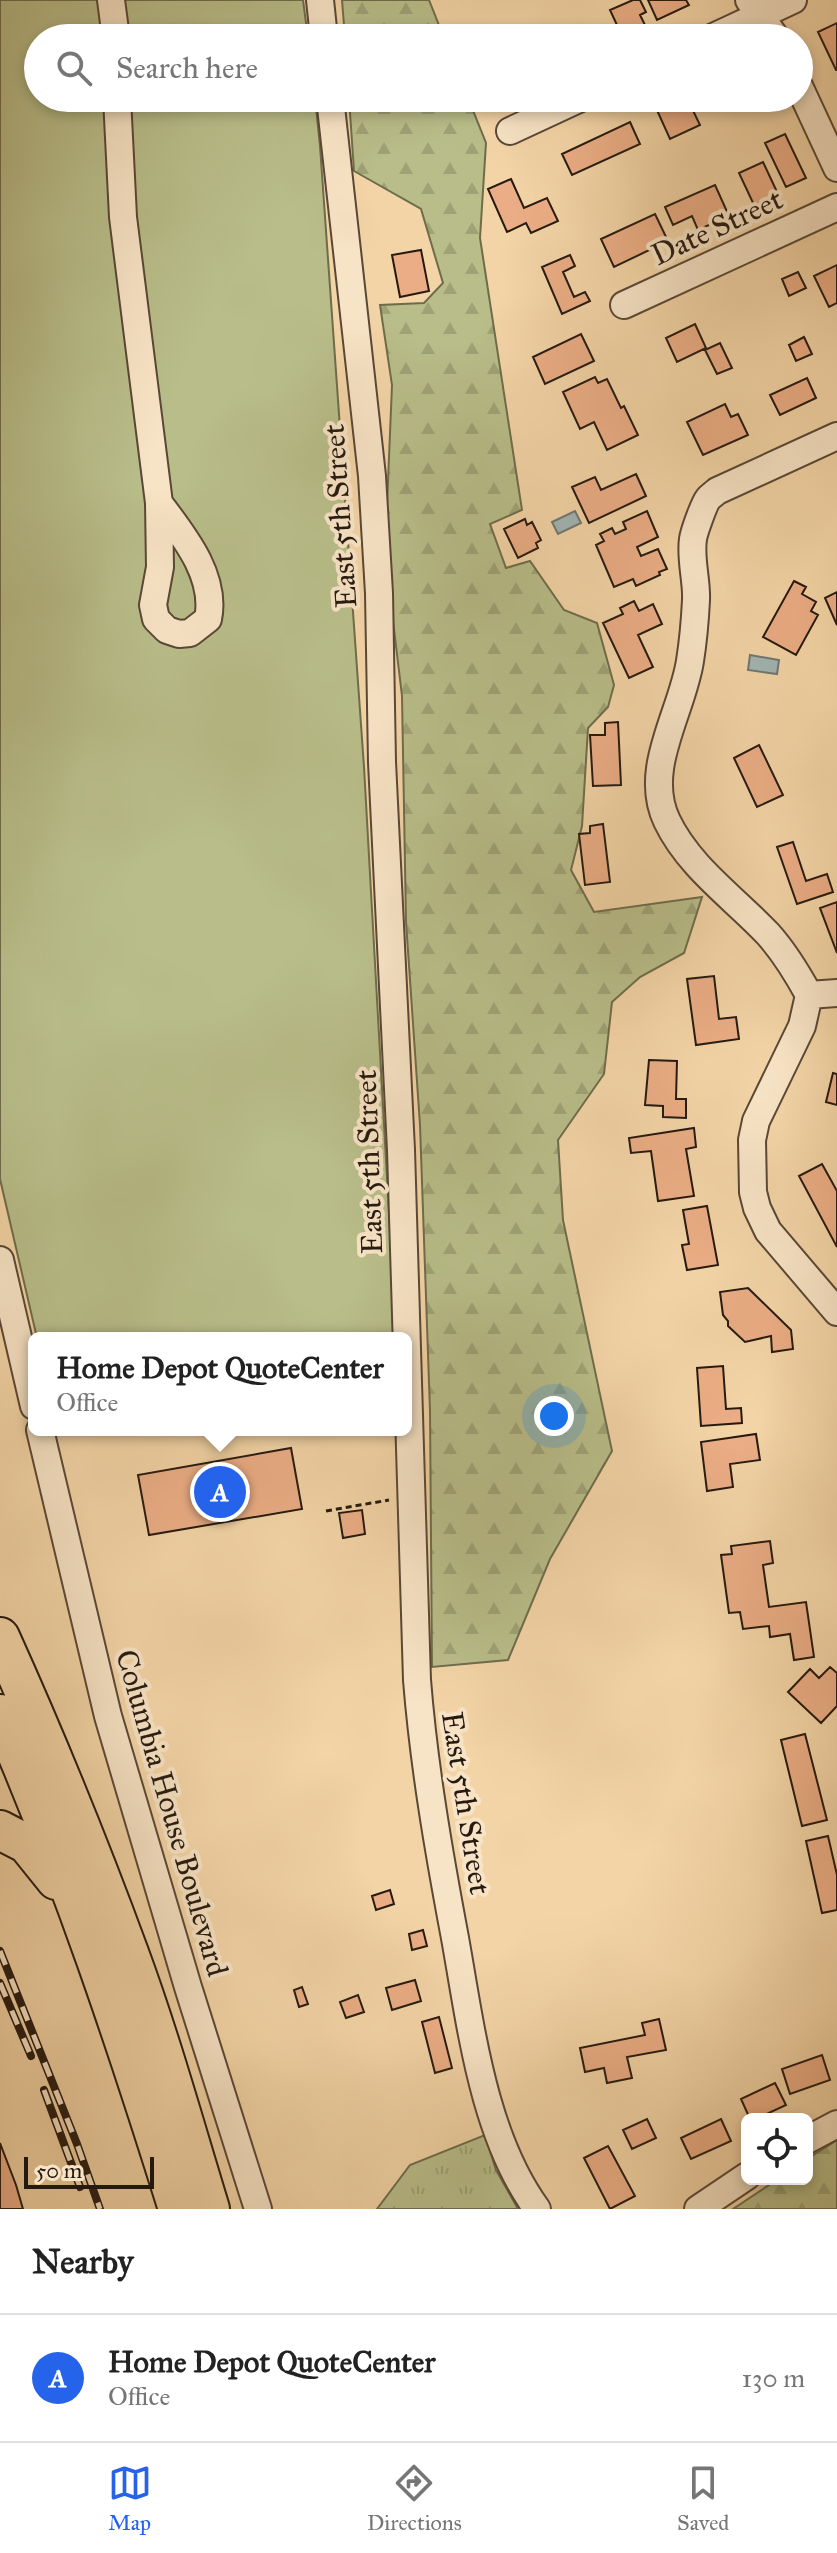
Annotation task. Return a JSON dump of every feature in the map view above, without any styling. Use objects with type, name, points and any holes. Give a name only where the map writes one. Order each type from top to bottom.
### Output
[{"type":"highway","points":[[0,1637],[80,1826],[130,1956],[210,2209]]},
{"type":"highway","points":[[0,1714],[74,1896],[178,2209]]},
{"type":"highway","points":[[0,1830],[27,1844],[46,1870],[74,1896]]},
{"type":"street","points":[[111,0],[114,24]]},
{"type":"street","points":[[320,0],[323,24]]},
{"type":"street","points":[[732,24],[755,8],[793,0]]},
{"type":"street","points":[[118,112],[123,217],[159,503]]},
{"type":"street","name":"East 5th Street","points":[[332,112],[372,476],[406,1332]]},
{"type":"street","points":[[510,131],[551,112]]},
{"type":"street","points":[[811,112],[837,168]]},
{"type":"street","name":"Date Street","points":[[624,305],[837,207]]},
{"type":"street","points":[[837,436],[717,491],[706,501],[693,539],[696,600],[690,662],[662,757],[658,793],[674,837],[689,856],[769,935],[793,965],[809,995],[802,1026],[756,1121],[752,1140],[753,1192],[768,1231],[837,1312]]},
{"type":"street","points":[[809,995],[837,993]]},
{"type":"street","points":[[0,1260],[28,1380]]},
{"type":"street","name":"Columbia House Boulevard","points":[[41,1436],[108,1716],[258,2209]]},
{"type":"street","name":"East 5th Street","points":[[409,1436],[416,1665],[420,1725],[433,1817],[479,2065],[511,2167],[537,2209]]},
{"type":"street","points":[[813,2137],[837,2124]]},
{"type":"street","points":[[698,2209],[741,2180]]},
{"type":"path","points":[[326,1511],[384,1501]]},
{"type":"green space","points":[[0,0],[303,0],[306,24],[24,24],[24,112],[316,112],[364,767],[396,1332],[36,1332],[0,1179]]},
{"type":"green space","points":[[342,0],[429,0],[438,24],[344,24]]},
{"type":"green space","points":[[350,112],[474,112],[486,143],[480,238],[522,510],[490,524],[506,568],[530,561],[564,610],[597,623],[614,685],[608,707],[588,728],[582,826],[571,870],[594,912],[702,897],[684,953],[640,977],[612,1002],[604,1074],[558,1140],[563,1220],[612,1451],[550,1559],[508,1660],[432,1667],[430,1411],[420,1125],[406,922],[402,696],[385,554],[392,385],[380,305],[424,303],[443,283],[421,209],[354,171]]},
{"type":"green space","points":[[485,2135],[496,2170],[518,2209],[377,2209],[410,2165]]},
{"type":"green space","points":[[837,2140],[837,2209],[733,2209],[769,2185],[813,2185],[813,2155]]},
{"type":"shaded area","points":[[575,511],[581,523],[558,534],[552,522]]},
{"type":"shaded area","points":[[750,655],[779,660],[777,674],[748,670]]},
{"type":"building","points":[[640,0],[646,12],[640,15],[644,24],[616,24],[610,10]]},
{"type":"building","points":[[648,0],[686,0],[689,5],[657,20]]},
{"type":"building","points":[[837,23],[837,70],[836,70],[818,32]]},
{"type":"building","points":[[658,112],[694,112],[700,125],[670,139]]},
{"type":"building","points":[[630,122],[640,144],[572,175],[562,154]]},
{"type":"building","points":[[785,134],[806,178],[786,187],[765,143]]},
{"type":"building","points":[[763,162],[778,194],[754,205],[739,173]]},
{"type":"building","points":[[511,179],[524,208],[547,198],[558,221],[531,233],[526,223],[507,232],[488,189]]},
{"type":"building","points":[[715,185],[729,216],[698,230],[692,216],[673,225],[665,207]]},
{"type":"building","points":[[655,214],[668,241],[614,267],[601,239]]},
{"type":"building","points":[[421,250],[429,291],[400,297],[392,255]]},
{"type":"building","points":[[570,255],[575,266],[563,272],[574,297],[585,292],[590,301],[562,314],[542,267]]},
{"type":"building","points":[[837,265],[837,303],[829,307],[814,276]]},
{"type":"building","points":[[798,272],[806,288],[789,296],[782,279]]},
{"type":"building","points":[[695,324],[706,348],[677,362],[666,338]]},
{"type":"building","points":[[581,334],[594,361],[545,384],[533,357]]},
{"type":"building","points":[[804,337],[812,354],[796,361],[789,345]]},
{"type":"building","points":[[720,343],[732,368],[717,374],[705,350]]},
{"type":"building","points":[[595,377],[598,383],[607,379],[638,435],[607,450],[594,422],[580,429],[563,392]]},
{"type":"building","points":[[807,378],[816,398],[780,415],[770,395]]},
{"type":"building","points":[[725,404],[731,417],[738,414],[748,435],[703,455],[687,422]]},
{"type":"building","points":[[636,474],[646,496],[589,523],[572,487],[595,477],[601,490]]},
{"type":"building","points":[[647,511],[658,537],[637,547],[641,556],[658,549],[667,569],[636,586],[633,579],[614,587],[596,545],[604,541],[600,534],[612,528],[615,534],[626,529],[623,522]]},
{"type":"building","points":[[525,519],[527,525],[532,522],[541,540],[536,543],[538,548],[518,558],[504,529]]},
{"type":"building","points":[[794,581],[806,587],[802,594],[816,602],[811,611],[818,615],[796,655],[763,637]]},
{"type":"building","points":[[837,592],[837,625],[825,598]]},
{"type":"building","points":[[634,601],[639,611],[653,604],[662,624],[638,635],[653,667],[629,678],[603,623],[623,614],[620,608]]},
{"type":"building","points":[[618,722],[621,785],[593,786],[590,735],[605,735],[605,723]]},
{"type":"building","points":[[759,745],[783,795],[757,807],[734,758]]},
{"type":"building","points":[[603,824],[610,882],[585,885],[579,834],[590,833],[590,826]]},
{"type":"building","points":[[793,842],[806,881],[827,874],[833,892],[797,904],[777,847]]},
{"type":"building","points":[[837,902],[837,953],[820,908]]},
{"type":"building","points":[[714,976],[719,1019],[736,1017],[739,1039],[696,1045],[687,979]]},
{"type":"building","points":[[649,1060],[677,1061],[676,1099],[686,1099],[686,1118],[663,1117],[663,1106],[645,1105]]},
{"type":"building","points":[[833,1073],[837,1074],[837,1105],[826,1102]]},
{"type":"building","points":[[694,1128],[696,1147],[686,1149],[694,1196],[658,1201],[651,1151],[631,1153],[629,1138]]},
{"type":"building","points":[[822,1164],[837,1191],[837,1247],[799,1176]]},
{"type":"building","points":[[707,1206],[718,1265],[687,1270],[682,1245],[689,1244],[683,1210]]},
{"type":"building","points":[[748,1288],[791,1330],[793,1349],[772,1352],[771,1336],[745,1342],[728,1326],[720,1292]]},
{"type":"building","points":[[723,1366],[726,1409],[741,1408],[742,1423],[701,1426],[697,1368]]},
{"type":"building","points":[[756,1434],[760,1460],[730,1464],[733,1487],[707,1491],[701,1442]]},
{"type":"building","points":[[291,1448],[302,1509],[149,1535],[138,1475]]},
{"type":"building","points":[[362,1510],[365,1534],[343,1538],[339,1513]]},
{"type":"building","points":[[770,1541],[773,1563],[763,1565],[769,1607],[806,1602],[814,1657],[794,1660],[790,1634],[770,1637],[769,1626],[743,1629],[740,1612],[729,1613],[721,1555],[732,1554],[731,1546]]},
{"type":"building","points":[[830,1667],[837,1673],[837,1706],[821,1723],[788,1692],[810,1669],[819,1678]]},
{"type":"building","points":[[805,1734],[827,1820],[802,1826],[781,1740]]},
{"type":"building","points":[[828,1836],[837,1875],[837,1910],[822,1913],[806,1841]]},
{"type":"building","points":[[390,1890],[394,1904],[376,1910],[372,1896]]},
{"type":"building","points":[[423,1930],[427,1946],[412,1950],[409,1934]]},
{"type":"building","points":[[415,1980],[421,2001],[392,2010],[386,1988]]},
{"type":"building","points":[[302,1987],[308,2004],[299,2007],[294,1990]]},
{"type":"building","points":[[358,1995],[364,2012],[346,2018],[340,2002]]},
{"type":"building","points":[[439,2017],[452,2068],[435,2073],[422,2022]]},
{"type":"building","points":[[659,2019],[666,2050],[627,2057],[632,2078],[607,2083],[604,2068],[585,2072],[580,2048],[645,2035],[642,2023]]},
{"type":"building","points":[[822,2055],[830,2080],[790,2094],[782,2069]]},
{"type":"building","points":[[775,2083],[786,2105],[769,2113],[747,2113],[741,2099]]},
{"type":"building","points":[[647,2119],[656,2138],[632,2149],[623,2130]]},
{"type":"building","points":[[721,2119],[731,2141],[691,2159],[681,2138]]},
{"type":"building","points":[[0,2143],[16,2185],[23,2209],[0,2209]]},
{"type":"building","points":[[608,2146],[635,2196],[610,2209],[584,2158]]},
{"type":"railway","points":[[0,1951],[100,2209]]},
{"type":"railway","points":[[0,1983],[31,2056]]},
{"type":"railway","points":[[44,2090],[80,2187]]},
{"type":"place","name":"Home Depot QuoteCenter","points":[[220,1492]]}]
